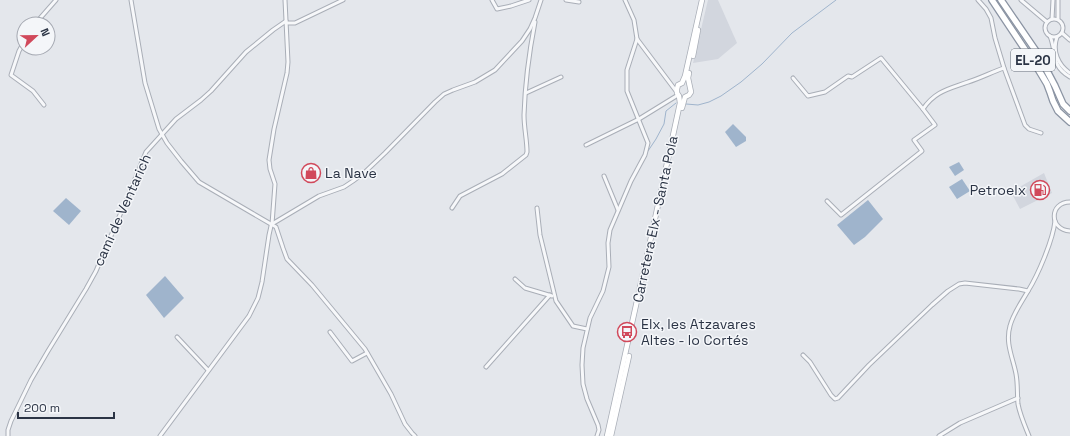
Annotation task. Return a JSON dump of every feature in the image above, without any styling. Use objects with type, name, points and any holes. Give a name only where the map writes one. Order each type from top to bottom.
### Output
[{"type":"highway","name":"EL-20","points":[[992,0],[1047,84],[1058,111],[1070,122]]},
{"type":"highway","name":"EL-20","points":[[1000,0],[1038,54],[1063,104],[1070,111]]},
{"type":"main road","points":[[703,0],[688,78],[688,85],[691,92],[685,97],[678,94],[678,85],[682,83],[685,76],[703,0]]},
{"type":"main road","points":[[682,83],[688,85]]},
{"type":"main road","name":"Carretera Elx - Santa Pola","points":[[607,436],[680,102],[678,94]]},
{"type":"main road","name":"Carretera Elx - Santa Pola","points":[[611,436],[664,187],[685,97]]},
{"type":"street","points":[[41,16],[56,0]]},
{"type":"street","points":[[130,0],[145,82],[159,129],[162,134],[198,182],[276,227],[287,259],[312,285],[348,327],[367,353],[391,394],[405,424],[416,436]]},
{"type":"street","points":[[160,436],[249,316],[258,298],[263,276],[270,226],[272,224],[275,184],[270,169],[269,160],[288,62],[285,0]]},
{"type":"street","name":"camí de Ventarich","points":[[8,436],[11,421],[31,380],[96,271],[146,152],[176,119],[211,91],[246,52],[273,30],[286,22],[295,23],[343,0]]},
{"type":"street","points":[[492,0],[497,9],[529,0]]},
{"type":"street","points":[[452,208],[460,196],[502,174],[526,156],[526,93],[529,55],[541,0]]},
{"type":"street","points":[[566,0],[579,2]]},
{"type":"street","points":[[597,436],[599,430],[598,425],[587,399],[584,384],[582,365],[583,348],[590,318],[603,291],[609,267],[608,243],[610,230],[647,149],[648,143],[628,91],[627,70],[637,39],[634,20],[625,0]]},
{"type":"street","points":[[978,0],[986,9],[991,18],[1004,68],[1025,125],[1029,130],[1041,133]]},
{"type":"street","points":[[1021,0],[1047,22]]},
{"type":"street","points":[[1052,19],[1053,0]]},
{"type":"street","points":[[1058,0],[1058,19]]},
{"type":"street","points":[[272,224],[291,214],[315,198],[344,187],[354,181],[385,154],[444,94],[475,82],[495,70],[522,41],[536,18]]},
{"type":"street","points":[[1050,36],[1054,37],[1062,33],[1063,25],[1058,19],[1052,19],[1047,22],[1045,30],[1053,42],[1055,60],[1061,70],[1070,77]]},
{"type":"street","points":[[1062,33],[1070,40]]},
{"type":"street","points":[[1057,36],[1056,56],[1061,65],[1070,73]]},
{"type":"street","points":[[586,145],[639,119],[678,94],[637,39]]},
{"type":"street","points":[[17,56],[11,75],[32,91],[44,105]]},
{"type":"street","points":[[793,78],[808,96],[825,92],[848,76],[852,77],[881,58],[935,125],[914,140],[922,151],[841,215],[827,201]]},
{"type":"street","points":[[923,109],[931,99],[945,90],[1004,68]]},
{"type":"street","points":[[526,93],[562,77]]},
{"type":"street","points":[[604,176],[618,211]]},
{"type":"street","points":[[1061,230],[1057,226],[1054,215],[1060,205],[1070,202]]},
{"type":"street","points":[[537,208],[540,235],[556,302],[573,326],[587,329]]},
{"type":"street","points":[[1029,436],[1020,411],[1016,372],[1008,346],[1008,332],[1015,313],[1040,267],[1054,229],[1055,221]]},
{"type":"street","points":[[1051,236],[1061,230],[1070,231]]},
{"type":"street","points":[[515,279],[525,288],[555,297]]},
{"type":"street","points":[[803,355],[810,362],[831,395],[838,398],[869,365],[932,305],[948,291],[959,284],[965,283],[1028,291]]},
{"type":"street","points":[[486,367],[550,295]]},
{"type":"street","points":[[330,332],[352,361],[367,353]]},
{"type":"street","points":[[177,337],[208,370]]},
{"type":"street","points":[[939,436],[960,423],[1018,398]]},
{"type":"shaded area","points":[[708,0],[718,0],[737,43],[718,59],[693,63]]},
{"type":"shaded area","points":[[1044,173],[1052,193],[1020,209],[1011,192]]},
{"type":"water","points":[[733,124],[746,137],[746,141],[736,147],[725,132]]},
{"type":"water","points":[[959,162],[964,170],[955,176],[949,167]]},
{"type":"water","points":[[962,179],[970,191],[957,199],[949,187]]},
{"type":"water","points":[[66,198],[81,211],[69,225],[53,211]]},
{"type":"water","points":[[868,200],[883,219],[865,237],[854,245],[837,225]]},
{"type":"water","points":[[165,276],[184,298],[164,318],[146,295]]},
{"type":"waterway","points":[[686,104],[698,105],[709,102],[721,96],[741,82],[762,64],[792,33],[836,0]]},
{"type":"waterway","points":[[648,151],[664,124],[666,111],[676,103]]},
{"type":"place","name":"La Nave","points":[[311,173]]},
{"type":"place","name":"Petroelx","points":[[1040,190]]},
{"type":"place","name":"Elx, les Atzavares Altes - lo Cortés","points":[[627,332]]}]
